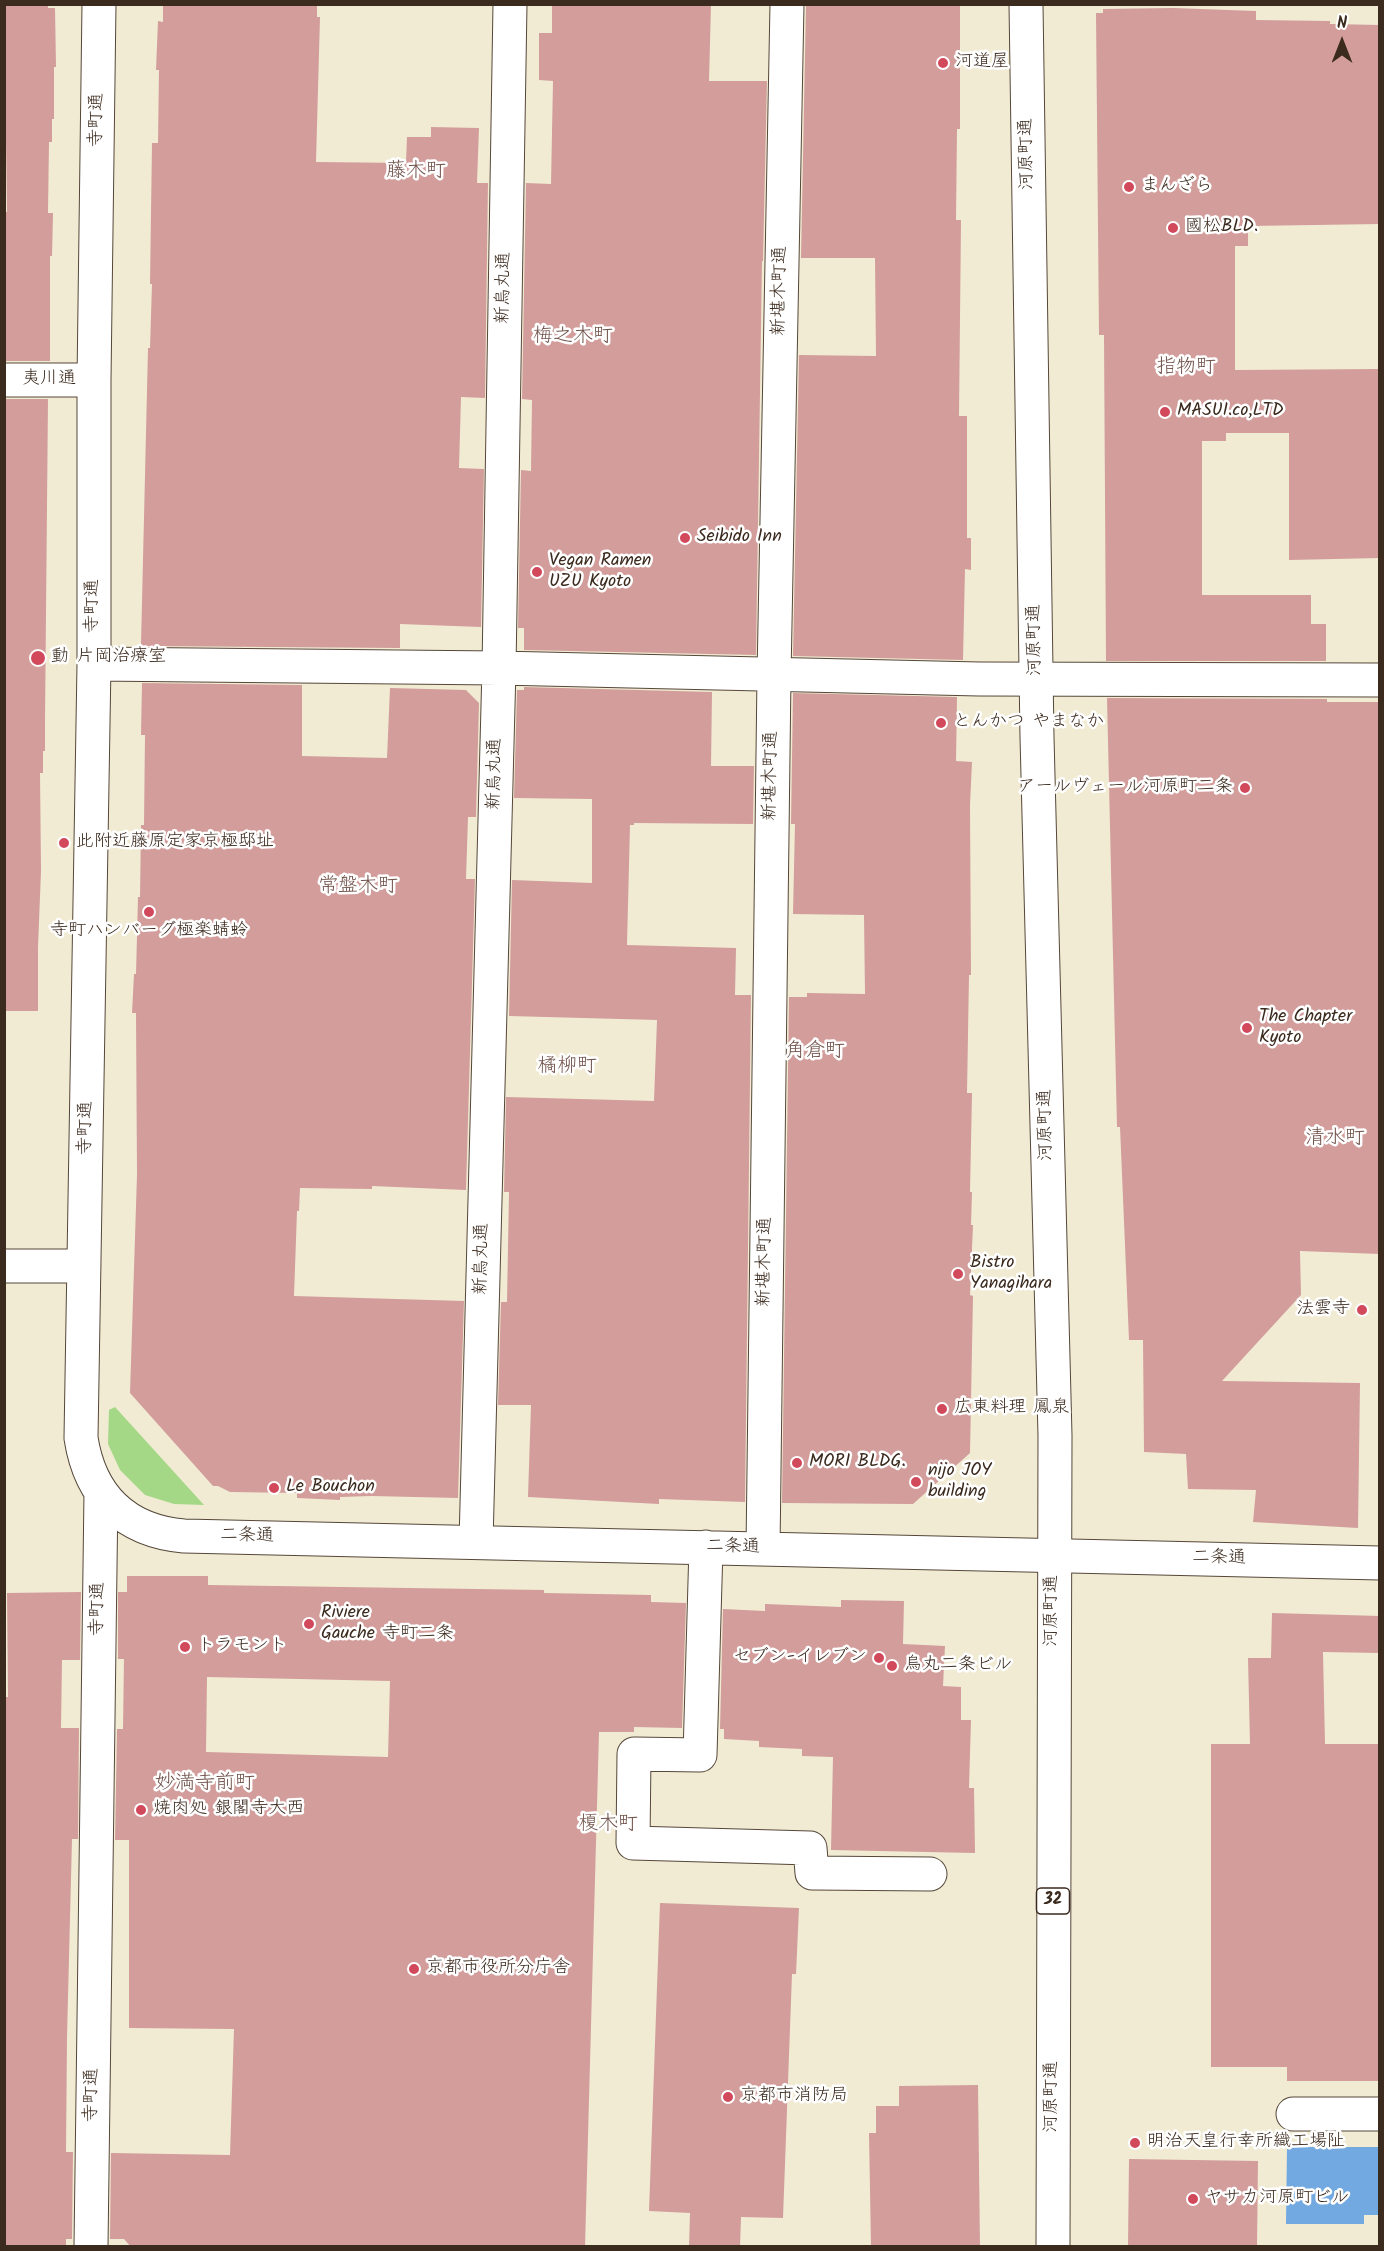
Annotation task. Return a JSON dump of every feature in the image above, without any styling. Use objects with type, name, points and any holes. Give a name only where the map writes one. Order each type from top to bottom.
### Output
[{"type":"street","name":"寺町通","points":[[91,2247],[101,1492],[87,1466],[81,1438],[94,664],[94,380],[99,4]]},
{"type":"street","name":"新烏丸通","points":[[476,1542],[499,668],[510,4]]},
{"type":"street","name":"新堪木町通","points":[[763,1549],[774,675],[787,4]]},
{"type":"street","name":"河原町通","points":[[1026,4],[1036,679],[1054,1435],[1053,2247]]},
{"type":"street","name":"夷川通","points":[[4,380],[94,380]]},
{"type":"street","points":[[94,664],[499,668],[1036,679],[1380,680]]},
{"type":"street","points":[[4,1266],[84,1266]]},
{"type":"street","name":"二条通","points":[[101,1492],[111,1505],[130,1520],[168,1534],[1380,1563]]},
{"type":"street","points":[[706,1547],[700,1755],[634,1754],[633,1843],[810,1848],[812,1873],[930,1874]]},
{"type":"street","points":[[1293,2114],[1380,2114]]},
{"type":"green space","points":[[115,1407],[204,1505],[174,1504],[145,1495],[120,1470],[108,1444],[109,1410]]},
{"type":"water","points":[[1287,2147],[1379,2147],[1379,2215],[1364,2215],[1364,2224],[1286,2224]]},
{"type":"building","points":[[4,4],[48,4],[48,8],[55,8],[54,119],[52,119],[52,142],[49,142],[48,213],[53,213],[52,256],[50,256],[50,361],[4,361],[4,212],[7,212]]},
{"type":"building","points":[[163,4],[317,4],[317,17],[320,17],[316,162],[406,163],[407,137],[431,137],[431,127],[479,128],[477,183],[488,183],[485,398],[461,397],[459,468],[484,469],[481,627],[400,624],[400,648],[143,646],[141,644],[148,348],[150,348],[152,284],[150,284],[152,143],[158,143],[159,70],[156,70],[158,21],[163,22]]},
{"type":"building","points":[[552,4],[711,4],[709,81],[767,81],[756,655],[524,650],[524,628],[518,628],[521,470],[531,471],[532,400],[522,399],[526,183],[551,184],[553,81],[539,80],[539,33],[552,33]]},
{"type":"building","points":[[806,4],[960,4],[960,129],[957,129],[956,220],[961,220],[959,416],[967,416],[967,538],[971,538],[971,570],[965,569],[963,660],[793,656],[799,355],[876,356],[875,258],[801,258]]},
{"type":"building","points":[[1173,8],[1256,11],[1256,20],[1330,21],[1330,24],[1380,25],[1380,224],[1248,226],[1248,246],[1235,246],[1235,370],[1380,369],[1380,558],[1289,560],[1289,433],[1226,433],[1226,441],[1202,441],[1202,595],[1311,595],[1311,624],[1326,624],[1326,661],[1106,661],[1104,335],[1099,335],[1096,13],[1103,13],[1103,9]]},
{"type":"building","points":[[4,399],[48,399],[45,751],[43,751],[43,773],[40,773],[41,871],[38,1011],[4,1011]]},
{"type":"building","points":[[142,683],[302,685],[302,756],[387,758],[390,688],[466,690],[479,703],[476,817],[468,817],[466,879],[475,879],[466,1190],[372,1186],[372,1189],[300,1188],[294,1296],[464,1301],[458,1498],[371,1496],[340,1497],[340,1500],[297,1498],[297,1493],[230,1492],[213,1486],[130,1393],[137,1175],[136,1013],[132,1013],[134,974],[136,974],[138,897],[140,897],[141,825],[144,825],[145,735],[141,735]]},
{"type":"building","points":[[524,687],[712,692],[711,766],[754,766],[753,824],[634,823],[630,825],[627,945],[736,948],[735,995],[751,995],[745,1502],[659,1499],[659,1504],[528,1497],[531,1405],[498,1405],[501,1302],[507,1302],[509,1192],[504,1192],[506,1097],[654,1101],[657,1020],[509,1016],[512,880],[592,883],[592,799],[514,798],[517,690],[524,690]]},
{"type":"building","points":[[793,693],[957,697],[956,761],[972,762],[971,975],[969,975],[967,1093],[972,1093],[970,1192],[972,1192],[971,1225],[973,1225],[970,1295],[973,1296],[970,1453],[913,1504],[782,1503],[789,997],[807,997],[807,993],[865,994],[864,915],[793,914],[795,824],[791,824]]},
{"type":"building","points":[[1107,698],[1327,699],[1327,702],[1380,702],[1380,1254],[1300,1251],[1301,1295],[1222,1381],[1360,1383],[1358,1528],[1253,1522],[1256,1490],[1188,1489],[1186,1454],[1144,1452],[1143,1340],[1129,1340],[1120,1127],[1117,1127]]},
{"type":"building","points":[[127,1576],[208,1576],[208,1585],[544,1590],[544,1593],[651,1595],[651,1602],[686,1603],[682,1728],[634,1727],[634,1732],[599,1732],[585,2247],[131,2247],[124,2239],[110,2239],[111,2153],[230,2155],[234,2029],[129,2028],[129,1840],[115,1840],[117,1729],[123,1729],[124,1659],[118,1659],[118,1592],[127,1592]],"holes":[[[207,1677],[390,1681],[388,1757],[206,1752]]]},
{"type":"building","points":[[81,1592],[80,1660],[62,1660],[61,1728],[79,1728],[78,1839],[72,1839],[67,2037],[66,2152],[73,2152],[72,2239],[66,2239],[66,2247],[4,2247],[4,1697],[8,1697],[7,1593]]},
{"type":"building","points":[[841,1600],[904,1601],[903,1644],[945,1646],[943,1686],[961,1687],[961,1720],[971,1720],[969,1788],[974,1788],[975,1853],[831,1850],[833,1757],[802,1756],[802,1749],[759,1747],[759,1741],[724,1739],[724,1729],[720,1729],[723,1609],[765,1611],[765,1604],[841,1607]]},
{"type":"building","points":[[1272,1613],[1380,1616],[1380,1653],[1323,1652],[1325,1744],[1380,1744],[1380,2081],[1287,2081],[1287,2067],[1211,2067],[1211,1744],[1250,1744],[1248,1658],[1271,1658]]},
{"type":"building","points":[[660,1903],[799,1908],[796,1974],[792,1974],[783,2218],[741,2217],[740,2247],[689,2247],[690,2213],[649,2211]]},
{"type":"building","points":[[978,2085],[980,2247],[871,2247],[869,2133],[876,2133],[876,2106],[899,2106],[899,2086]]},
{"type":"building","name":"ヤサカ河原町ビル","points":[[1129,2159],[1258,2161],[1257,2247],[1128,2247]]},
{"type":"place","name":"河道屋","points":[[943,63]]},
{"type":"place","name":"まんざら","points":[[1129,187]]},
{"type":"place","name":"國松BLD.","points":[[1173,228]]},
{"type":"place","name":"MASUI.co,LTD","points":[[1165,412]]},
{"type":"place","name":"Seibido Inn","points":[[685,538]]},
{"type":"place","name":"Vegan Ramen UZU Kyoto","points":[[537,572]]},
{"type":"place","name":"動 片岡治療室","points":[[38,658]]},
{"type":"place","name":"とんかつ やまなか","points":[[941,723]]},
{"type":"place","name":"アールヴェール河原町二条","points":[[1245,788]]},
{"type":"place","name":"此附近藤原定家京極邸址","points":[[64,843]]},
{"type":"place","name":"寺町ハンバーグ極楽蜻蛉","points":[[149,912]]},
{"type":"place","name":"The Chapter Kyoto","points":[[1247,1028]]},
{"type":"place","name":"Bistro Yanagihara","points":[[958,1274]]},
{"type":"place","name":"法雲寺","points":[[1362,1310]]},
{"type":"place","name":"広東料理 鳳泉","points":[[942,1409]]},
{"type":"place","name":"MORI BLDG.","points":[[797,1463]]},
{"type":"place","name":"nijo JOY building","points":[[916,1482]]},
{"type":"place","name":"Le Bouchon","points":[[274,1488]]},
{"type":"place","name":"Riviere Gauche 寺町二条","points":[[309,1624]]},
{"type":"place","name":"トラモント","points":[[185,1647]]},
{"type":"place","name":"セブン-イレブン","points":[[879,1658]]},
{"type":"place","name":"烏丸二条ビル","points":[[892,1666]]},
{"type":"place","name":"焼肉処 銀閣寺大西","points":[[141,1810]]},
{"type":"place","name":"京都市役所分庁舎","points":[[414,1969]]},
{"type":"place","name":"京都市消防局","points":[[728,2097]]},
{"type":"place","name":"明治天皇行幸所織工場阯","points":[[1135,2143]]},
{"type":"place","name":"ヤサカ河原町ビル","points":[[1193,2199]]},
{"type":"district","name":"藤木町","points":[[416,173]]},
{"type":"district","name":"梅之木町","points":[[573,338]]},
{"type":"district","name":"指物町","points":[[1186,369]]},
{"type":"district","name":"常盤木町","points":[[358,888]]},
{"type":"district","name":"角倉町","points":[[815,1053]]},
{"type":"district","name":"橘柳町","points":[[567,1068]]},
{"type":"district","name":"清水町","points":[[1335,1140]]},
{"type":"district","name":"妙満寺前町","points":[[205,1785]]},
{"type":"district","name":"榎木町","points":[[608,1826]]}]
